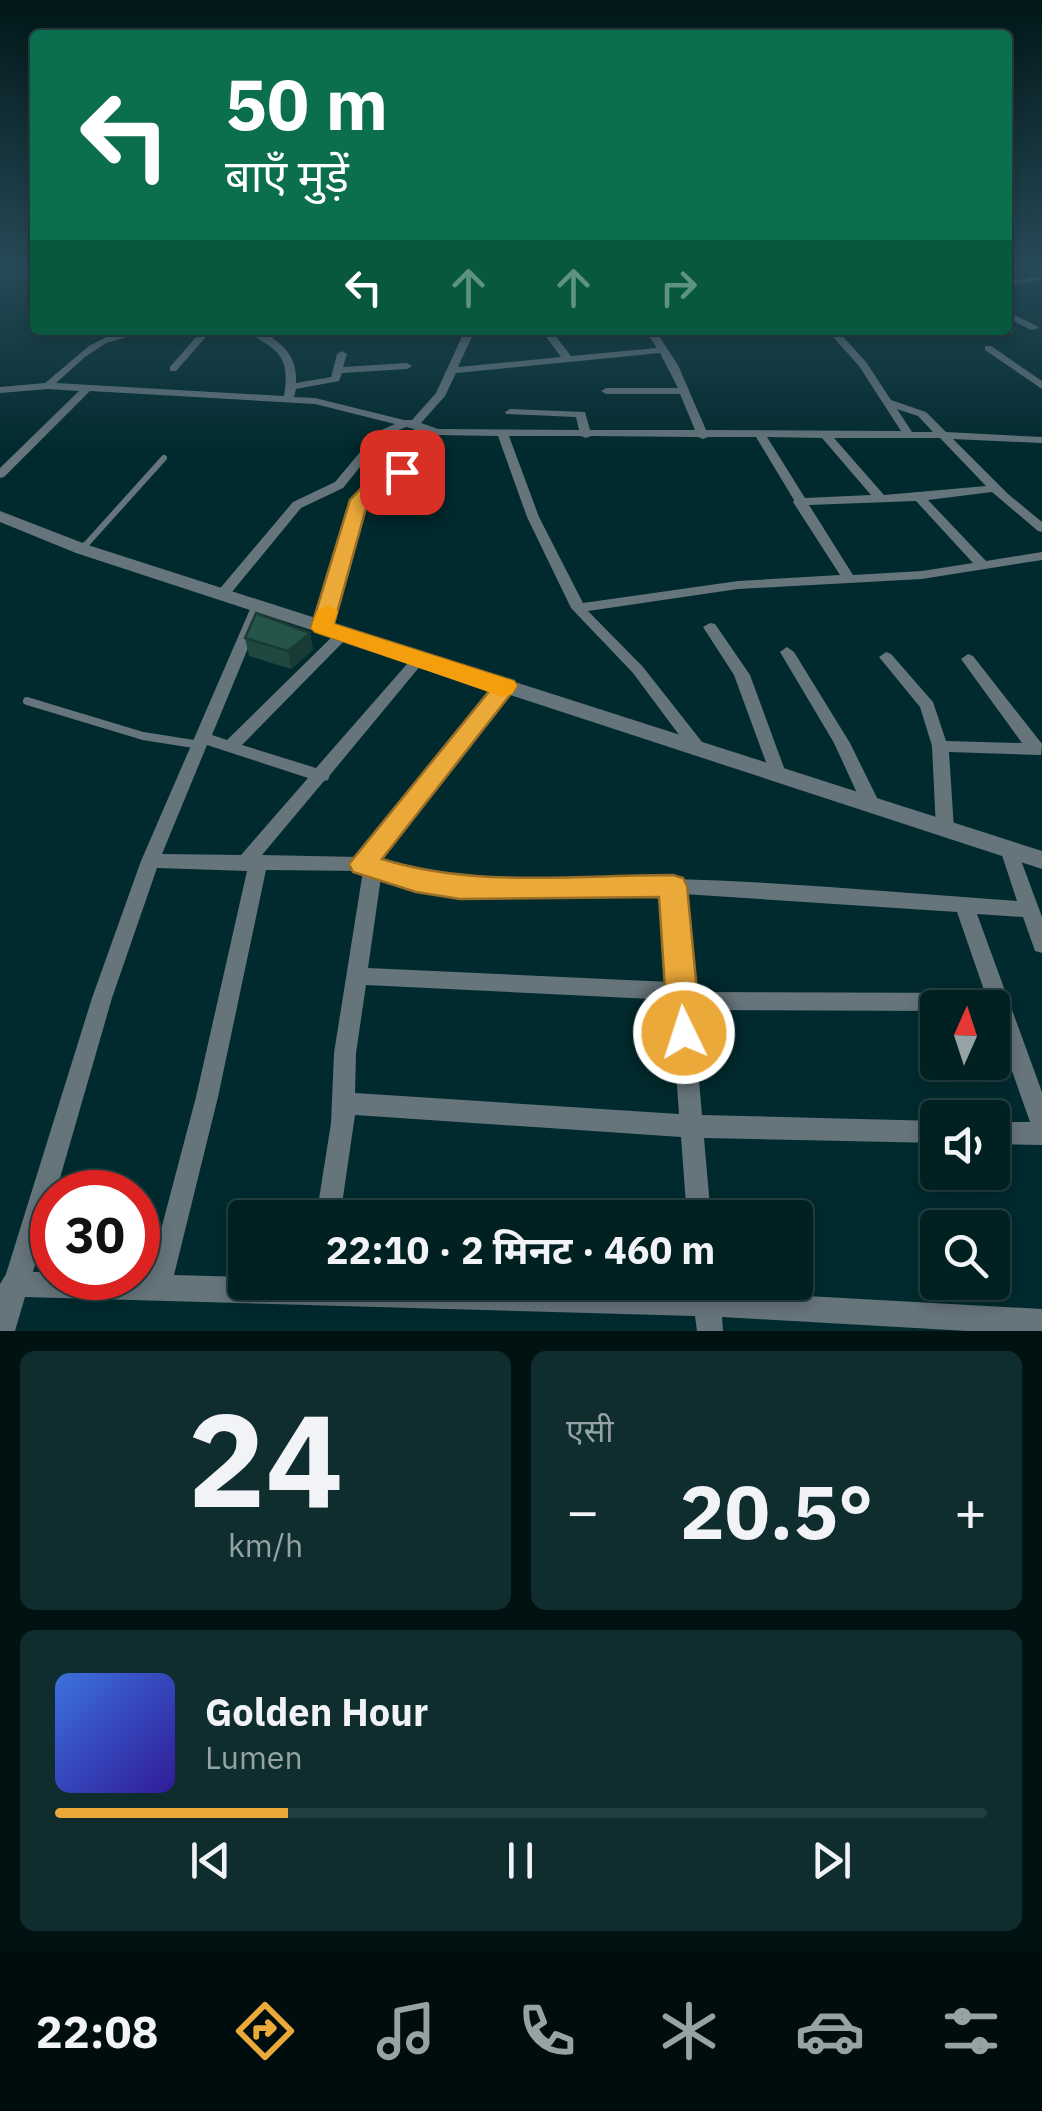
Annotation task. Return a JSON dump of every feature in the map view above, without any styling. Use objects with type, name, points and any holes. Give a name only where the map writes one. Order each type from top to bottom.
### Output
[{"type":"street","points":[[48,386],[90,346],[111,335]]},
{"type":"street","points":[[172,369],[203,335]]},
{"type":"street","points":[[264,336],[271,335]]},
{"type":"street","points":[[231,746],[333,631],[360,500],[371,488],[396,477],[408,466],[415,424],[441,394],[468,335]]},
{"type":"street","points":[[550,335],[568,360]]},
{"type":"street","points":[[654,335],[703,436]]},
{"type":"street","points":[[837,335],[863,364],[909,436]]},
{"type":"street","points":[[264,336],[292,362],[290,393]]},
{"type":"street","points":[[988,348],[1042,386]]},
{"type":"street","points":[[453,370],[664,350]]},
{"type":"street","points":[[290,393],[335,379],[342,354]]},
{"type":"street","points":[[340,370],[407,366]]},
{"type":"street","points":[[0,390],[48,386],[290,393],[438,432],[943,436],[1039,442]]},
{"type":"street","points":[[0,475],[87,390]]},
{"type":"street","points":[[606,391],[684,391]]},
{"type":"street","points":[[885,401],[916,410],[1042,528]]},
{"type":"street","points":[[510,412],[581,414],[586,435]]},
{"type":"street","points":[[222,594],[297,505],[340,484],[381,434],[415,424]]},
{"type":"street","points":[[502,434],[533,517],[578,608],[638,670],[700,751]]},
{"type":"street","points":[[761,436],[849,579]]},
{"type":"street","points":[[827,437],[882,500]]},
{"type":"street","points":[[799,502],[882,500],[996,488]]},
{"type":"street","points":[[919,497],[982,566]]},
{"type":"street","points":[[0,516],[82,549],[1042,860]]},
{"type":"street","points":[[578,608],[738,585],[922,575],[1042,556]]},
{"type":"street","points":[[2,1331],[102,998],[150,861],[258,607]]},
{"type":"street","points":[[710,627],[742,675],[779,776]]},
{"type":"street","points":[[787,652],[842,742],[872,806]]},
{"type":"street","points":[[886,657],[927,706],[940,746],[945,829]]},
{"type":"street","points":[[160,1280],[207,1098],[251,865],[419,659]]},
{"type":"street","points":[[968,659],[1038,749]]},
{"type":"street","points":[[331,1200],[340,1147],[368,866],[506,686]]},
{"type":"street","points":[[201,742],[231,746],[322,776]]},
{"type":"street","points":[[940,746],[1038,749]]},
{"type":"street","points":[[1009,849],[1026,909],[1042,945]]},
{"type":"street","points":[[150,861],[368,866],[416,881],[460,887],[673,886],[1026,909]]},
{"type":"street","points":[[673,886],[697,1200]]},
{"type":"street","points":[[964,905],[994,990]]},
{"type":"street","points":[[356,976],[682,996],[920,1001]]},
{"type":"street","points":[[1010,1035],[1042,1123]]},
{"type":"street","points":[[342,1103],[690,1126],[920,1132]]},
{"type":"street","points":[[1010,1133],[1042,1134]]},
{"type":"street","points":[[14,1284],[30,1284]]},
{"type":"street","points":[[160,1288],[228,1288]]},
{"type":"street","points":[[707,1300],[710,1331]]},
{"type":"street","points":[[787,1300],[1042,1322]]},
{"type":"lane","points":[[82,549],[164,458]]},
{"type":"lane","points":[[28,701],[143,736],[201,742]]},
{"type":"building","points":[[256,613],[310,633],[288,651],[245,638]]},
{"type":"slow traffic","points":[[327,611],[322,628],[506,686],[503,689]]},
{"type":"route","points":[[402,472],[371,488],[360,500],[322,628],[506,686],[363,864],[416,881],[460,887],[673,886],[684,1033]]}]
